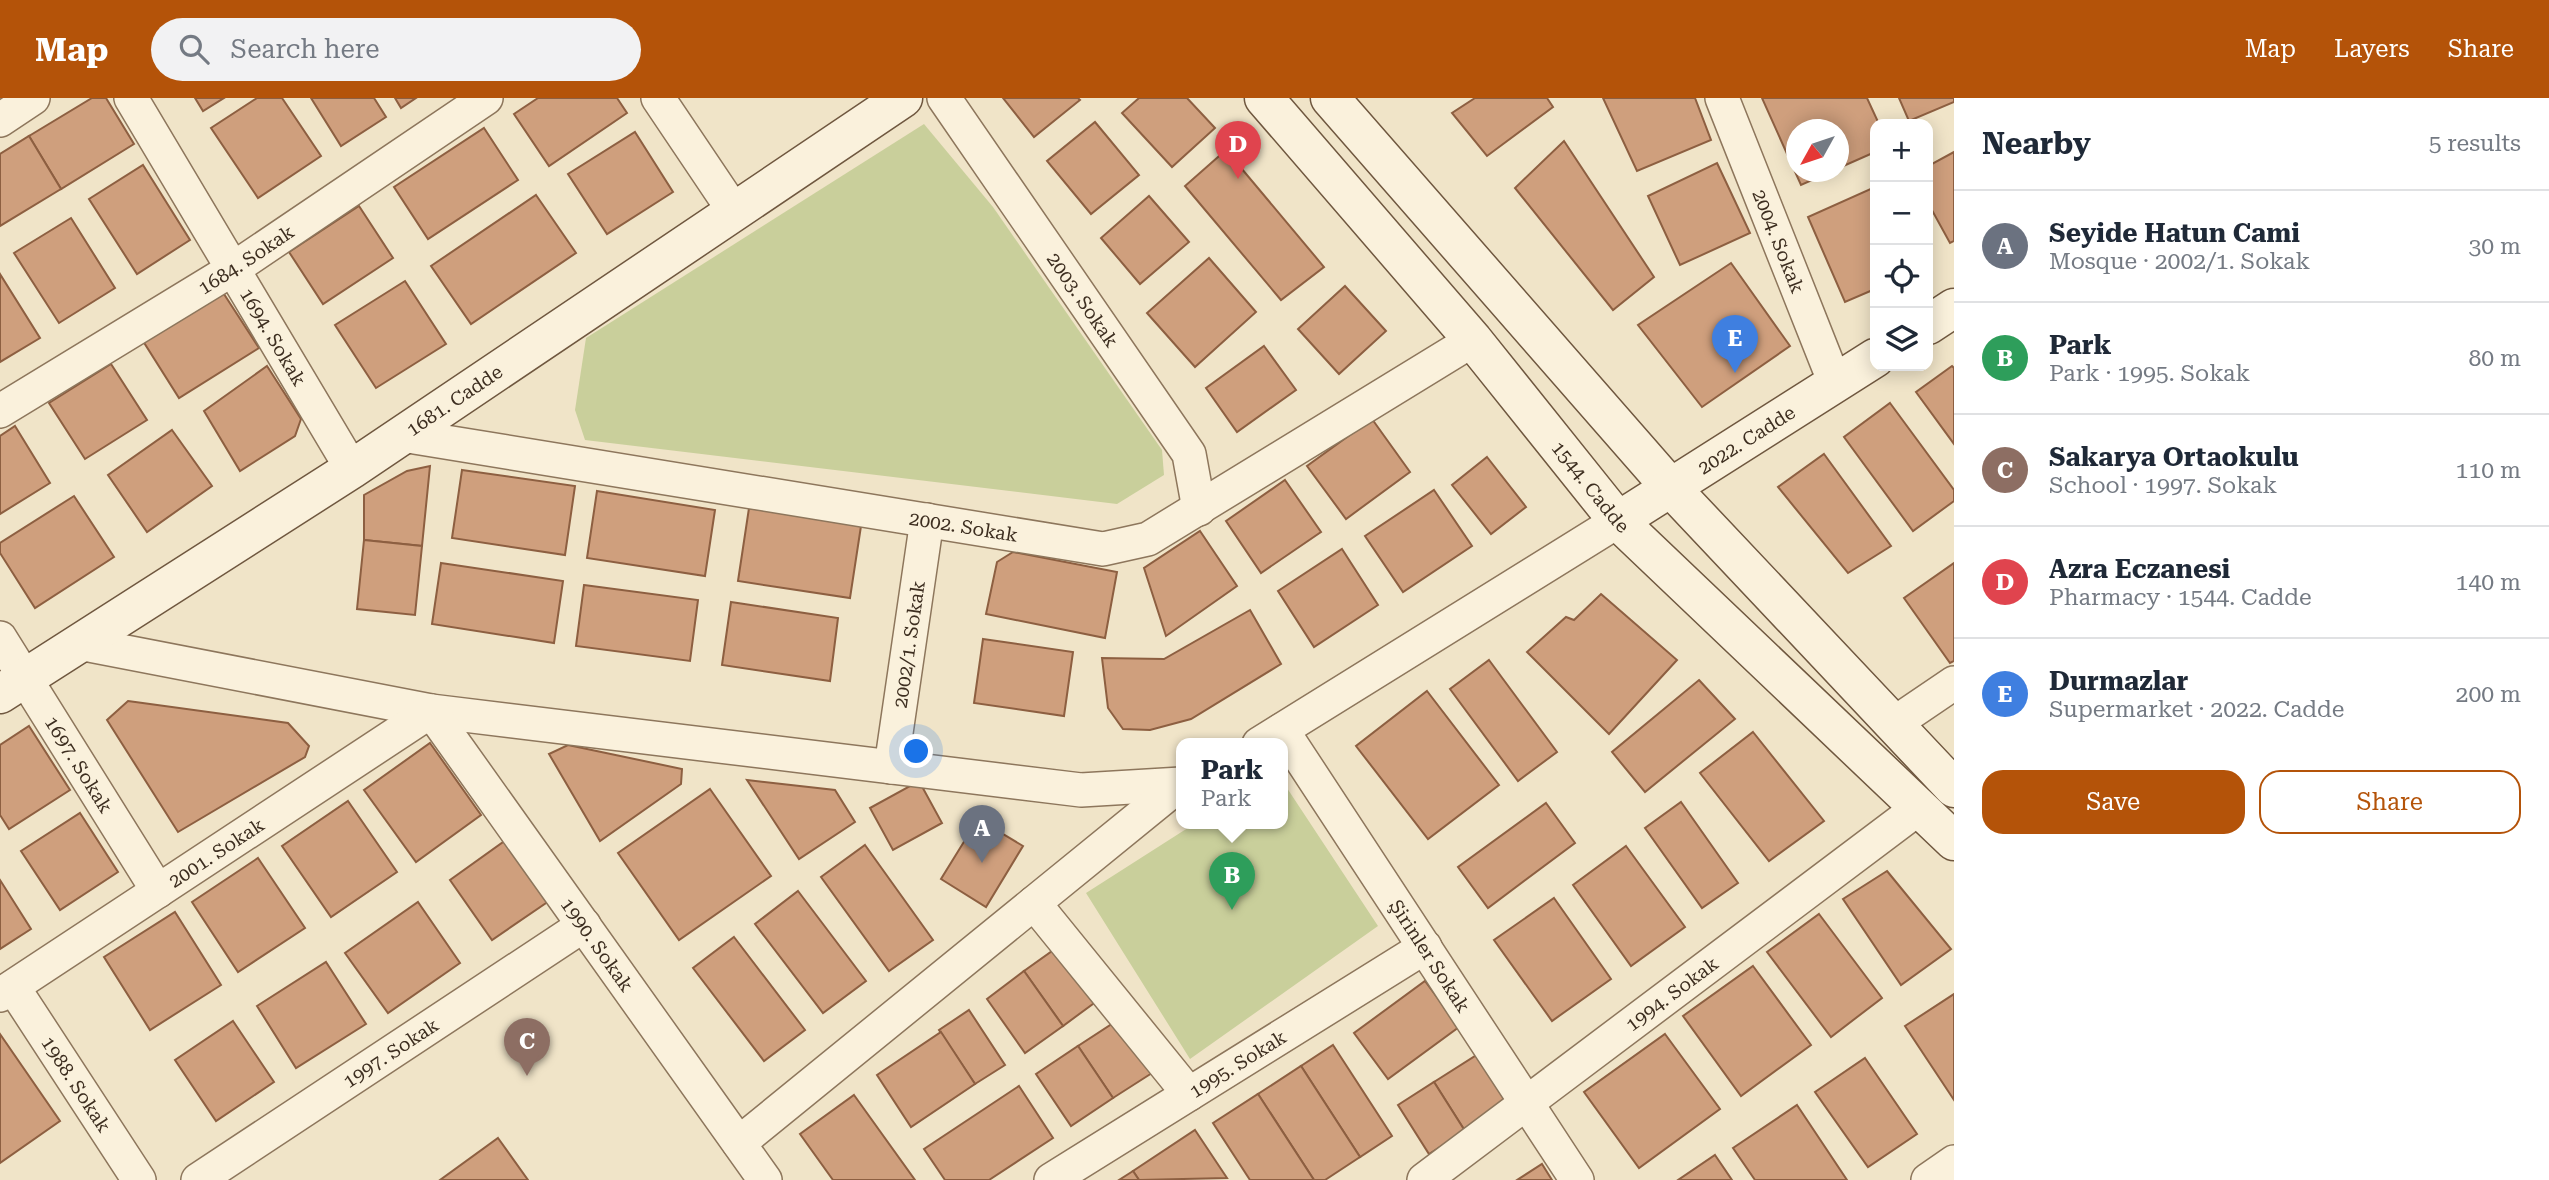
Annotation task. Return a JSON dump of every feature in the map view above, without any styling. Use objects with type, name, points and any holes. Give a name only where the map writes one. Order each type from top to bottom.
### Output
[{"type":"main road","name":"1681. Cadde","points":[[12,686],[352,469],[903,98]]},
{"type":"main road","name":"1544. Cadde","points":[[1265,98],[1473,340],[1618,522],[1954,841]]},
{"type":"main road","points":[[1329,98],[1671,488],[1892,725],[1949,777]]},
{"type":"main road","points":[[1933,322],[1954,308]]},
{"type":"main road","name":"2022. Cadde","points":[[1618,522],[1870,361]]},
{"type":"street","points":[[0,120],[33,98]]},
{"type":"street","name":"1694. Sokak","points":[[131,98],[352,469]]},
{"type":"street","name":"1684. Sokak","points":[[0,411],[233,269],[486,98]]},
{"type":"street","points":[[658,98],[734,211]]},
{"type":"street","name":"2003. Sokak","points":[[944,98],[1189,454],[1199,509]]},
{"type":"street","name":"2004. Sokak","points":[[1722,98],[1835,383]]},
{"type":"street","name":"2002. Sokak","points":[[402,435],[1103,549],[1148,539],[1473,340]]},
{"type":"street","name":"2002/1. Sokak","points":[[891,767],[928,520]]},
{"type":"street","points":[[1270,737],[1618,522]]},
{"type":"street","name":"1697. Sokak","points":[[0,638],[12,686],[158,891]]},
{"type":"street","points":[[79,643],[431,710],[1081,790],[1176,785]]},
{"type":"street","points":[[1892,725],[1954,683]]},
{"type":"street","name":"2001. Sokak","points":[[6,991],[431,710]]},
{"type":"street","name":"1990. Sokak","points":[[431,710],[765,1180]]},
{"type":"street","name":"Şirinler Sokak","points":[[1288,761],[1425,947],[1577,1180]]},
{"type":"street","points":[[739,1143],[1176,788]]},
{"type":"street","name":"1994. Sokak","points":[[1424,1180],[1920,807]]},
{"type":"street","points":[[1034,903],[1189,1094]]},
{"type":"street","name":"1997. Sokak","points":[[198,1180],[584,925]]},
{"type":"street","name":"1995. Sokak","points":[[1051,1180],[1425,947]]},
{"type":"street","name":"1988. Sokak","points":[[6,991],[139,1180]]},
{"type":"street","points":[[1928,1180],[1954,1163]]},
{"type":"green space","points":[[924,124],[993,207],[1162,450],[1164,475],[1117,504],[585,440],[575,410],[586,338]]},
{"type":"green space","points":[[1288,790],[1378,926],[1190,1059],[1086,893],[1186,829],[1288,829]]},
{"type":"building","points":[[92,98],[106,98],[134,144],[61,189],[29,136]]},
{"type":"building","points":[[195,98],[224,98],[203,111]]},
{"type":"building","points":[[257,98],[282,98],[321,156],[258,198],[211,128]]},
{"type":"building","points":[[311,98],[374,98],[386,117],[341,146]]},
{"type":"building","points":[[395,98],[416,98],[401,108]]},
{"type":"building","points":[[538,98],[617,98],[627,113],[549,166],[514,114]]},
{"type":"building","points":[[1003,98],[1078,98],[1080,100],[1034,137]]},
{"type":"building","points":[[1139,98],[1187,98],[1215,128],[1172,167],[1122,113]]},
{"type":"building","points":[[1475,98],[1547,98],[1553,107],[1487,156],[1452,113]]},
{"type":"building","points":[[1603,98],[1695,98],[1711,140],[1637,171]]},
{"type":"building","points":[[1762,98],[1867,98],[1877,119],[1870,119],[1870,154],[1849,164],[1849,119],[1786,119],[1786,152]]},
{"type":"building","points":[[1899,98],[1954,98],[1954,102],[1908,119]]},
{"type":"building","points":[[1095,122],[1139,175],[1091,214],[1047,161]]},
{"type":"building","points":[[484,128],[518,180],[428,239],[394,187]]},
{"type":"building","points":[[635,132],[673,192],[607,234],[568,174]]},
{"type":"building","points":[[29,136],[61,189],[0,226],[0,154]]},
{"type":"building","points":[[1564,141],[1654,277],[1613,310],[1515,188]]},
{"type":"building","points":[[1226,150],[1324,267],[1281,300],[1185,186]]},
{"type":"building","points":[[1954,152],[1954,241],[1950,243],[1933,212],[1933,163]]},
{"type":"building","points":[[1717,163],[1750,233],[1680,265],[1648,196]]},
{"type":"building","points":[[143,165],[190,240],[137,274],[89,199]]},
{"type":"building","points":[[1870,189],[1870,291],[1845,302],[1808,217]]},
{"type":"building","points":[[536,195],[576,253],[471,324],[431,266]]},
{"type":"building","points":[[1149,196],[1189,242],[1140,284],[1101,238]]},
{"type":"building","points":[[359,206],[393,258],[323,304],[289,252]]},
{"type":"building","points":[[71,218],[115,288],[59,323],[14,253]]},
{"type":"building","points":[[1209,258],[1256,312],[1195,367],[1147,313]]},
{"type":"building","points":[[1731,263],[1790,346],[1702,407],[1638,325]]},
{"type":"building","points":[[0,274],[40,338],[0,362]]},
{"type":"building","points":[[405,281],[446,344],[376,388],[335,325]]},
{"type":"building","points":[[1345,286],[1386,331],[1339,374],[1298,329]]},
{"type":"building","points":[[222,291],[259,348],[179,398],[143,341]]},
{"type":"building","points":[[1264,346],[1296,390],[1237,432],[1206,388]]},
{"type":"building","points":[[111,364],[147,420],[85,459],[49,403]]},
{"type":"building","points":[[267,366],[301,419],[295,436],[240,471],[204,411]]},
{"type":"building","points":[[1952,366],[1954,368],[1954,444],[1916,392]]},
{"type":"building","points":[[1890,403],[1954,490],[1954,501],[1913,531],[1844,437]]},
{"type":"building","points":[[1372,419],[1410,472],[1346,519],[1307,466]]},
{"type":"building","points":[[15,426],[50,483],[0,514],[0,436]]},
{"type":"building","points":[[172,430],[212,486],[147,532],[108,475]]},
{"type":"building","points":[[1824,454],[1891,546],[1848,573],[1778,487]]},
{"type":"building","points":[[1487,457],[1526,507],[1491,534],[1452,485]]},
{"type":"building","points":[[430,466],[422,546],[364,540],[364,495],[407,471]]},
{"type":"building","points":[[462,470],[575,486],[565,555],[452,538]]},
{"type":"building","points":[[1285,480],[1321,532],[1261,573],[1226,521]]},
{"type":"building","points":[[1434,490],[1472,546],[1403,592],[1365,536]]},
{"type":"building","points":[[597,491],[715,510],[705,576],[587,558]]},
{"type":"building","points":[[74,496],[114,557],[35,608],[0,553],[0,543]]},
{"type":"building","points":[[749,508],[861,526],[850,598],[738,581]]},
{"type":"building","points":[[1200,531],[1237,586],[1166,636],[1144,568]]},
{"type":"building","points":[[364,540],[422,546],[415,615],[357,609]]},
{"type":"building","points":[[1342,549],[1378,605],[1314,647],[1278,591]]},
{"type":"building","points":[[1013,552],[1117,572],[1105,638],[986,614],[997,562]]},
{"type":"building","points":[[441,563],[563,581],[554,643],[432,624]]},
{"type":"building","points":[[1954,563],[1954,661],[1950,663],[1904,598]]},
{"type":"building","points":[[584,585],[698,600],[690,661],[576,646]]},
{"type":"building","points":[[1601,594],[1677,660],[1609,734],[1527,652],[1566,617],[1574,620]]},
{"type":"building","points":[[731,602],[838,618],[830,681],[722,665]]},
{"type":"building","points":[[1250,610],[1281,664],[1191,719],[1150,730],[1123,729],[1108,708],[1102,658],[1164,659]]},
{"type":"building","points":[[983,639],[1073,652],[1064,716],[974,703]]},
{"type":"building","points":[[1489,660],[1557,752],[1518,781],[1450,689]]},
{"type":"building","points":[[1699,680],[1735,719],[1645,792],[1612,752]]},
{"type":"building","points":[[1427,691],[1499,785],[1428,839],[1356,746]]},
{"type":"building","points":[[128,701],[288,723],[309,746],[305,757],[178,832],[107,720]]},
{"type":"building","points":[[29,726],[70,790],[9,829],[0,815],[0,745]]},
{"type":"building","points":[[1753,732],[1824,821],[1769,861],[1700,773]]},
{"type":"building","points":[[430,743],[481,815],[416,862],[364,790]]},
{"type":"building","points":[[568,745],[682,769],[681,784],[600,841],[549,754]]},
{"type":"building","points":[[747,780],[835,790],[855,822],[799,859]]},
{"type":"building","points":[[919,781],[942,823],[893,850],[870,808]]},
{"type":"building","points":[[710,789],[771,876],[679,940],[618,853]]},
{"type":"building","points":[[348,801],[397,872],[331,917],[282,846]]},
{"type":"building","points":[[1681,802],[1738,883],[1702,908],[1645,828]]},
{"type":"building","points":[[1546,803],[1575,843],[1488,908],[1458,867]]},
{"type":"building","points":[[80,813],[118,872],[60,910],[21,851]]},
{"type":"building","points":[[978,819],[1023,846],[986,907],[941,879]]},
{"type":"building","points":[[506,840],[549,901],[492,940],[450,880]]},
{"type":"building","points":[[865,845],[933,940],[889,971],[821,877]]},
{"type":"building","points":[[1626,846],[1685,927],[1631,966],[1573,885]]},
{"type":"building","points":[[258,858],[305,928],[238,972],[192,902]]},
{"type":"building","points":[[1887,871],[1951,949],[1901,985],[1843,899]]},
{"type":"building","points":[[0,880],[31,929],[0,949]]},
{"type":"building","points":[[798,891],[866,981],[823,1013],[755,924]]},
{"type":"building","points":[[1554,898],[1611,979],[1552,1021],[1494,940]]},
{"type":"building","points":[[418,902],[460,963],[388,1013],[345,953]]},
{"type":"building","points":[[175,912],[221,985],[150,1030],[104,957]]},
{"type":"building","points":[[1819,914],[1882,998],[1831,1037],[1767,952]]},
{"type":"building","points":[[734,937],[805,1030],[764,1061],[693,968]]},
{"type":"building","points":[[1062,944],[1101,998],[1063,1026],[1024,971]]},
{"type":"building","points":[[326,962],[366,1024],[296,1068],[257,1006]]},
{"type":"building","points":[[1753,966],[1811,1045],[1741,1096],[1683,1016]]},
{"type":"building","points":[[1024,971],[1063,1026],[1025,1053],[987,999]]},
{"type":"building","points":[[1425,981],[1459,1027],[1388,1079],[1354,1033]]},
{"type":"building","points":[[1954,994],[1954,1100],[1905,1026]]},
{"type":"building","points":[[969,1010],[1005,1065],[975,1084],[939,1030]]},
{"type":"building","points":[[1118,1020],[1152,1073],[1113,1098],[1078,1046]]},
{"type":"building","points":[[233,1021],[274,1082],[216,1121],[175,1060]]},
{"type":"building","points":[[941,1032],[975,1084],[911,1127],[877,1075]]},
{"type":"building","points":[[0,1034],[60,1121],[0,1163]]},
{"type":"building","points":[[1665,1034],[1720,1109],[1639,1168],[1584,1092]]},
{"type":"building","points":[[1333,1045],[1392,1136],[1360,1157],[1301,1066]]},
{"type":"building","points":[[1078,1046],[1113,1098],[1071,1126],[1036,1074]]},
{"type":"building","points":[[1483,1051],[1514,1100],[1465,1131],[1434,1082]]},
{"type":"building","points":[[1865,1058],[1917,1134],[1868,1167],[1815,1092]]},
{"type":"building","points":[[1301,1066],[1360,1157],[1325,1180],[1314,1180],[1258,1094]]},
{"type":"building","points":[[1434,1082],[1465,1131],[1429,1154],[1398,1105]]},
{"type":"building","points":[[1019,1086],[1053,1138],[989,1180],[945,1180],[924,1149]]},
{"type":"building","points":[[1258,1094],[1314,1180],[1250,1180],[1213,1123]]},
{"type":"building","points":[[854,1095],[915,1180],[833,1180],[800,1134]]},
{"type":"building","points":[[1797,1105],[1847,1180],[1755,1180],[1733,1148]]},
{"type":"building","points":[[1195,1130],[1227,1178],[1139,1180],[1133,1171]]},
{"type":"building","points":[[498,1138],[528,1180],[440,1180]]},
{"type":"building","points":[[1715,1155],[1732,1180],[1678,1180]]},
{"type":"building","points":[[1542,1164],[1552,1180],[1517,1180]]},
{"type":"building","points":[[1133,1171],[1139,1180],[1119,1180]]},
{"type":"place","name":"Azra Eczanesi","points":[[1238,179]]},
{"type":"place","name":"Durmazlar","points":[[1735,373]]},
{"type":"place","name":"Seyide Hatun Cami","points":[[982,863]]},
{"type":"place","name":"Park","points":[[1232,910]]},
{"type":"place","name":"Sakarya Ortaokulu","points":[[527,1076]]}]
